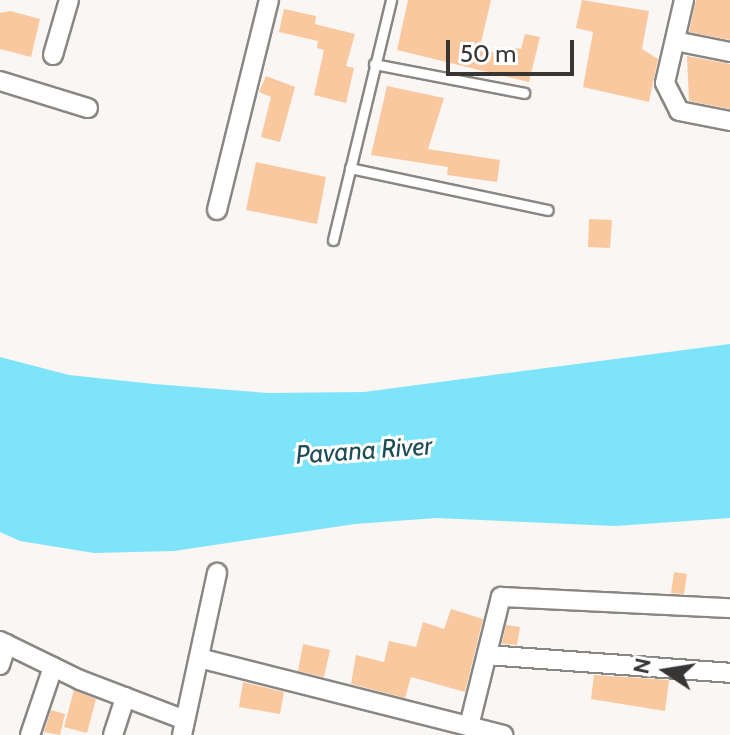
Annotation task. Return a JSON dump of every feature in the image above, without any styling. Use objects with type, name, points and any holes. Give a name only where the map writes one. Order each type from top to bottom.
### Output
[{"type":"street","points":[[53,55],[69,0]]},
{"type":"street","points":[[217,210],[269,0]]},
{"type":"street","points":[[684,0],[665,83],[679,111],[730,121]]},
{"type":"street","points":[[675,41],[730,52]]},
{"type":"street","points":[[0,81],[88,108]]},
{"type":"street","points":[[0,665],[3,643],[125,697],[184,728],[217,573]]},
{"type":"street","points":[[469,726],[501,597],[730,608]]},
{"type":"street","points":[[487,655],[730,673]]},
{"type":"street","points":[[199,658],[503,735]]},
{"type":"street","points":[[30,735],[53,667]]},
{"type":"street","points":[[113,735],[125,697]]},
{"type":"lane","points":[[333,240],[391,0]]},
{"type":"lane","points":[[374,64],[524,93]]},
{"type":"lane","points":[[350,168],[548,210]]},
{"type":"water","name":"Pavana River","points":[[730,344],[730,518],[615,526],[436,518],[355,524],[174,551],[94,553],[20,541],[0,532],[0,357],[69,375],[154,384],[268,393],[364,392]]},
{"type":"building","points":[[408,0],[491,0],[479,51],[512,54],[515,48],[521,49],[525,34],[540,37],[529,82],[397,50]]},
{"type":"building","points":[[582,0],[649,11],[642,49],[658,59],[649,102],[583,87],[593,32],[576,28]]},
{"type":"building","points":[[696,0],[730,0],[730,40],[689,32]]},
{"type":"building","points":[[284,9],[316,16],[315,24],[355,34],[346,66],[354,68],[346,103],[314,95],[324,50],[317,48],[318,41],[279,32]]},
{"type":"building","points":[[10,11],[40,19],[31,57],[0,49],[0,13]]},
{"type":"building","points":[[687,56],[730,64],[730,109],[689,101]]},
{"type":"building","points":[[266,76],[295,87],[280,142],[261,137],[271,97],[259,92]]},
{"type":"building","points":[[387,86],[444,98],[428,149],[500,160],[497,182],[447,175],[448,167],[371,155]]},
{"type":"building","points":[[256,162],[326,177],[317,224],[246,210]]},
{"type":"building","points":[[589,219],[612,220],[610,248],[588,247]]},
{"type":"building","points":[[674,572],[687,574],[684,594],[671,593]]},
{"type":"building","points":[[451,609],[483,619],[465,692],[411,677],[405,698],[351,684],[356,655],[384,662],[389,641],[416,647],[423,622],[444,629]]},
{"type":"building","points":[[506,625],[520,627],[517,645],[502,644]]},
{"type":"building","points":[[303,644],[330,650],[324,677],[298,671]]},
{"type":"building","points":[[594,675],[669,680],[665,711],[591,699]]},
{"type":"building","points":[[243,682],[284,692],[280,714],[239,707]]},
{"type":"building","points":[[74,690],[96,699],[87,733],[64,727]]},
{"type":"building","points":[[51,710],[65,714],[60,735],[44,732]]}]
